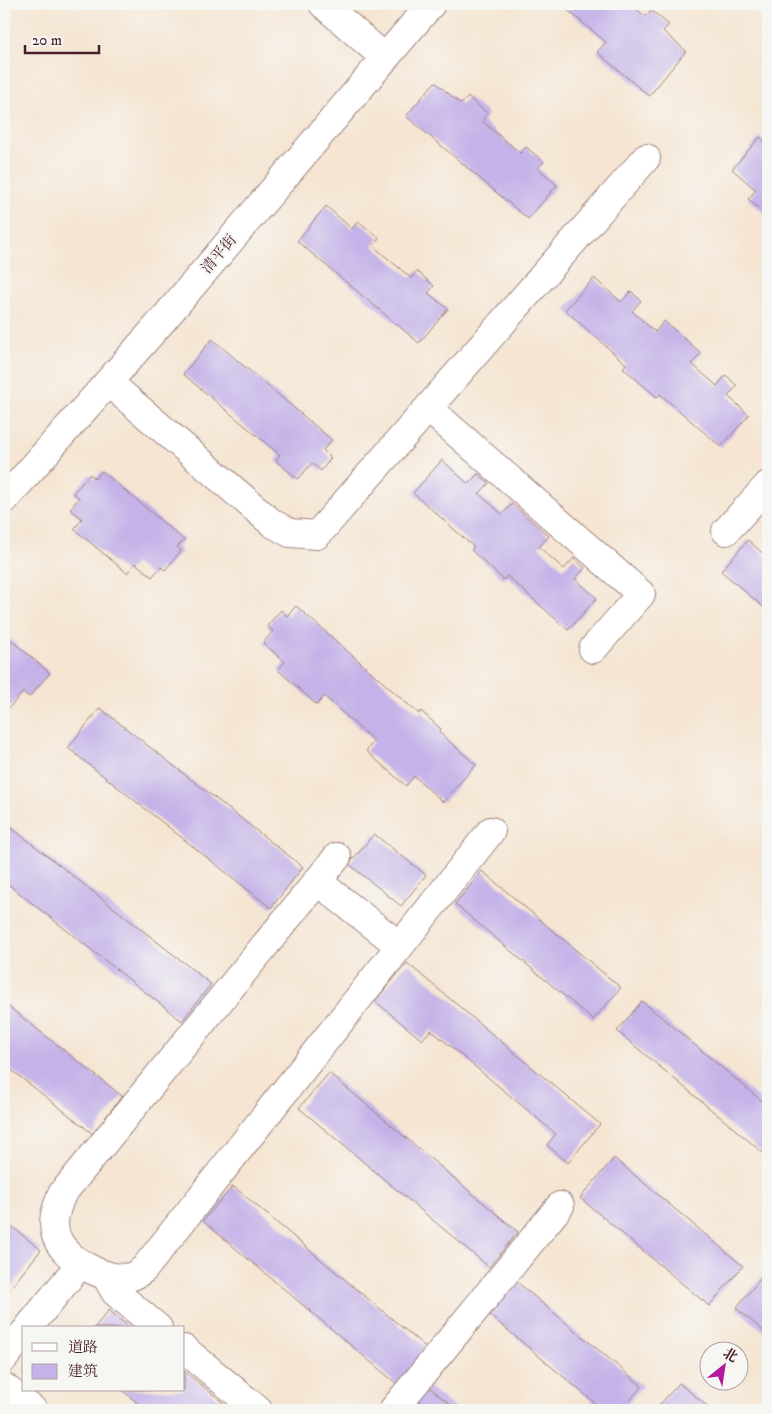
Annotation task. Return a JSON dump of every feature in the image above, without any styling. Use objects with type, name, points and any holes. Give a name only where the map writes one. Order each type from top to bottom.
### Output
[{"type":"street","points":[[323,4],[385,58]]},
{"type":"street","name":"清平街","points":[[4,500],[162,321],[431,4]]},
{"type":"street","points":[[108,382],[272,523],[290,533],[317,535],[646,158]]},
{"type":"street","points":[[428,408],[641,594],[593,649]]},
{"type":"street","points":[[726,531],[768,485]]},
{"type":"street","points":[[336,856],[62,1194],[54,1217],[55,1234],[65,1250],[81,1263],[106,1276],[131,1277],[144,1269],[491,831]]},
{"type":"street","points":[[317,881],[400,946]]},
{"type":"street","points":[[393,1410],[560,1206]]},
{"type":"street","points":[[30,1326],[81,1263]]},
{"type":"street","points":[[106,1276],[116,1292],[156,1326]]},
{"type":"street","points":[[4,1358],[22,1336]]},
{"type":"street","points":[[185,1350],[258,1410]]},
{"type":"street","points":[[4,1387],[33,1410]]},
{"type":"building","points":[[560,4],[630,4],[645,16],[651,10],[669,25],[663,31],[686,51],[649,96],[597,52],[606,42]]},
{"type":"building","points":[[435,82],[461,104],[468,97],[488,114],[482,121],[520,153],[526,147],[544,162],[538,168],[557,185],[528,219],[406,116]]},
{"type":"building","points":[[760,137],[768,145],[768,216],[748,199],[756,190],[732,169]]},
{"type":"building","points":[[326,206],[352,229],[358,221],[379,238],[373,246],[411,278],[417,271],[434,286],[428,293],[448,309],[419,343],[297,241]]},
{"type":"building","points":[[594,278],[621,302],[631,291],[641,301],[632,311],[655,332],[664,321],[701,353],[692,364],[717,386],[726,375],[737,386],[728,396],[749,415],[721,447],[660,394],[657,397],[623,368],[626,364],[565,310]]},
{"type":"building","points":[[212,339],[332,440],[323,450],[331,458],[321,471],[312,463],[298,479],[276,461],[280,455],[183,374]]},
{"type":"building","points":[[442,460],[468,484],[478,474],[489,483],[479,494],[502,514],[512,504],[549,536],[539,547],[564,569],[574,558],[585,568],[575,579],[597,598],[568,630],[507,576],[504,580],[471,550],[474,547],[413,493]]},
{"type":"building","points":[[102,471],[184,540],[177,547],[181,551],[165,570],[161,567],[152,577],[135,563],[127,573],[74,529],[82,519],[70,509],[79,498],[73,493],[90,474],[95,479]]},
{"type":"building","points":[[748,540],[768,558],[768,611],[721,571]]},
{"type":"building","points":[[296,606],[419,714],[421,711],[441,729],[439,732],[476,765],[443,802],[414,776],[406,786],[366,751],[374,741],[324,696],[317,705],[278,670],[285,662],[263,643],[273,631],[267,626],[281,610],[287,616]]},
{"type":"building","points":[[4,634],[50,673],[29,697],[23,692],[8,709],[4,705]]},
{"type":"building","points":[[100,708],[303,867],[271,908],[68,748]]},
{"type":"building","points":[[8,825],[211,984],[182,1021],[4,881],[4,830]]},
{"type":"building","points":[[374,834],[426,875],[401,906],[349,864]]},
{"type":"building","points":[[482,871],[621,988],[593,1020],[455,904]]},
{"type":"building","points":[[407,963],[600,1124],[568,1163],[547,1145],[556,1134],[431,1030],[422,1040],[375,1001]]},
{"type":"building","points":[[642,1001],[768,1106],[768,1157],[617,1031]]},
{"type":"building","points":[[4,1003],[122,1096],[93,1134],[4,1064]]},
{"type":"building","points":[[329,1073],[518,1232],[489,1267],[299,1108]]},
{"type":"building","points":[[614,1158],[743,1266],[709,1306],[580,1198]]},
{"type":"building","points":[[233,1186],[428,1349],[398,1385],[203,1221]]},
{"type":"building","points":[[4,1220],[41,1250],[4,1296]]},
{"type":"building","points":[[766,1272],[768,1274],[768,1335],[736,1308]]},
{"type":"building","points":[[512,1278],[642,1386],[622,1410],[603,1410],[485,1311]]},
{"type":"building","points":[[109,1310],[128,1326],[96,1326]]},
{"type":"building","points":[[185,1372],[232,1410],[146,1410],[124,1392],[185,1392]]},
{"type":"building","points":[[679,1383],[712,1410],[655,1410]]},
{"type":"building","points":[[429,1387],[457,1410],[409,1410]]}]
